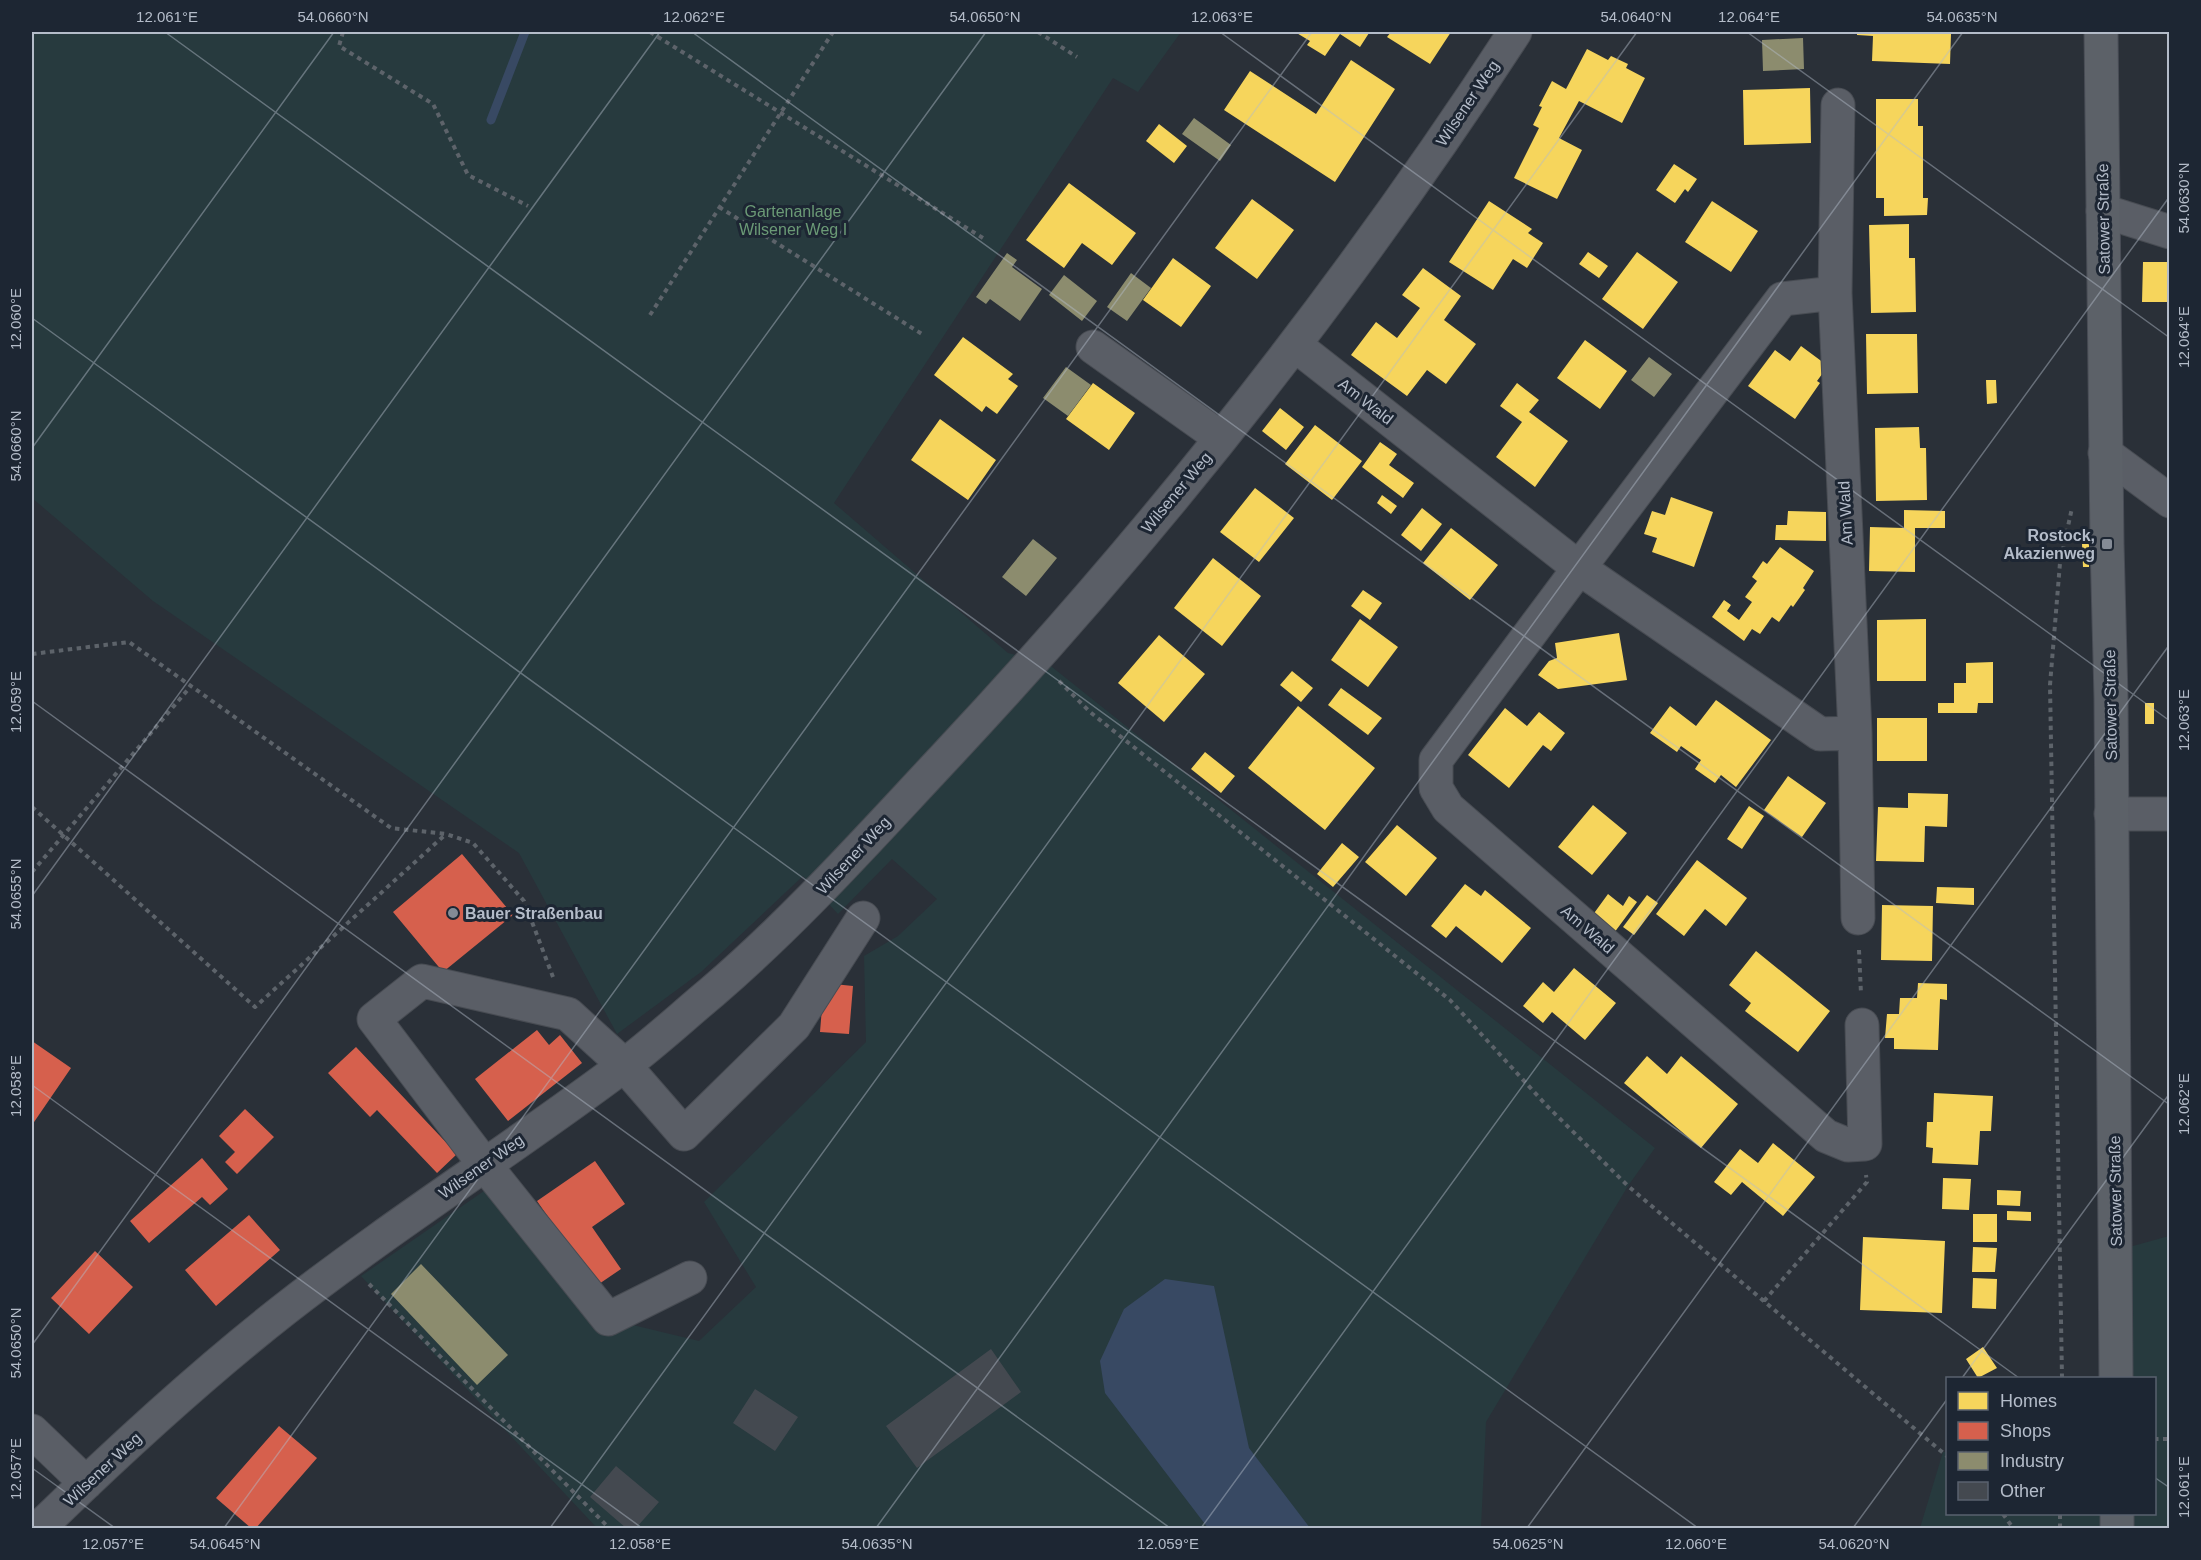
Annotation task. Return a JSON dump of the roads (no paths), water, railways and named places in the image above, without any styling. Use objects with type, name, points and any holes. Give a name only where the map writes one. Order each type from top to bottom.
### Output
[{"type":"main road","name":"Satower Straße","points":[[2101,32],[2105,453],[2111,697],[2116,1377]]},
{"type":"street","name":"Wilsener Weg","points":[[39,1528],[187,1389],[286,1308],[624,1065],[717,988],[818,893],[1036,660],[1221,438],[1295,345],[1455,123],[1515,32]]},
{"type":"street","name":"Am Wald","points":[[1838,105],[1835,293],[1855,734],[1858,918]]},
{"type":"street","points":[[2103,211],[2169,232]]},
{"type":"street","name":"Am Wald","points":[[1835,293],[1782,299],[1436,760],[1436,788],[1448,808],[1826,1136],[1848,1145],[1865,1144],[1862,1025]]},
{"type":"street","name":"Am Wald","points":[[1295,345],[1579,568],[1820,734],[1855,734]]},
{"type":"street","points":[[1093,347],[1221,438]]},
{"type":"street","points":[[2105,453],[2169,501]]},
{"type":"street","points":[[2111,814],[2169,814]]},
{"type":"street","points":[[690,1278],[608,1319],[484,1164],[374,1019],[422,981],[568,1014],[624,1065],[684,1134],[794,1026],[863,918]]},
{"type":"street","points":[[32,1431],[86,1483]]},
{"type":"water","points":[[1165,1279],[1214,1286],[1249,1448],[1310,1528],[1208,1528],[1105,1393],[1100,1361],[1124,1309]]},
{"type":"waterway","points":[[491,120],[525,32]]},
{"type":"place","name":"Rostock, Akazienweg","points":[[2107,544]]},
{"type":"place","name":"Bauer Straßenbau","points":[[453,913]]},
{"type":"park label","name":"Gartenanlage Wilsener Weg I","points":[[793,220]]}]
